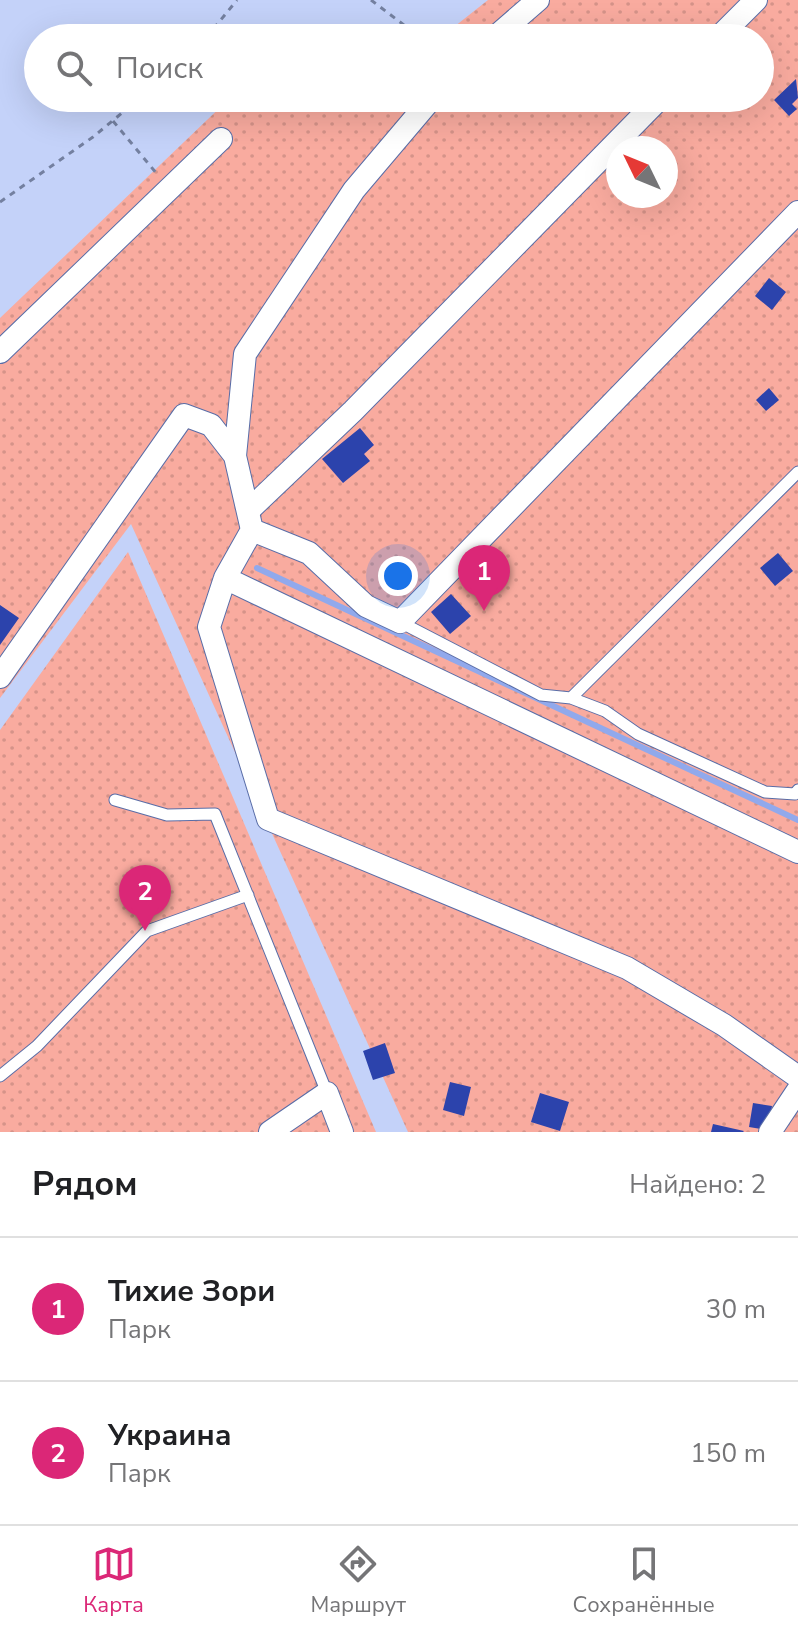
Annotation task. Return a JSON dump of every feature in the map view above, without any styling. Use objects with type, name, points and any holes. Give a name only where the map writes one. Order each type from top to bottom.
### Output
[{"type":"street","points":[[510,24],[538,0]]},
{"type":"street","points":[[732,24],[756,0]]},
{"type":"street","points":[[420,112],[354,190],[245,354],[235,456],[250,521],[309,553],[366,606],[400,622],[798,212]]},
{"type":"street","points":[[646,112],[353,411],[250,521],[225,578],[209,627],[268,819],[627,968],[724,1025],[798,1077]]},
{"type":"street","points":[[0,352],[221,139]]},
{"type":"street","points":[[0,677],[184,415],[211,425],[235,456]]},
{"type":"street","points":[[225,578],[798,852]]},
{"type":"street","points":[[770,1132],[798,1090]]},
{"type":"street","points":[[270,1132],[327,1093],[342,1132]]},
{"type":"lane","points":[[571,698],[798,472]]},
{"type":"lane","points":[[400,622],[541,695],[571,698],[605,711],[638,734],[765,792],[797,792]]},
{"type":"lane","points":[[115,800],[167,815],[215,814],[327,1093]]},
{"type":"lane","points":[[0,1076],[37,1046],[147,931],[248,895]]},
{"type":"path","points":[[217,24],[237,0]]},
{"type":"path","points":[[371,0],[403,24]]},
{"type":"path","points":[[0,202],[123,112]]},
{"type":"path","points":[[113,120],[143,160],[171,188]]},
{"type":"shaded area","points":[[488,0],[798,0],[798,1132],[408,1132],[131,524],[0,698],[0,318],[215,112],[774,112],[774,24],[458,24]]},
{"type":"shaded area","points":[[128,552],[376,1132],[0,1132],[0,730]]},
{"type":"building","points":[[796,79],[798,98],[792,104],[797,109],[789,116],[774,100]]},
{"type":"building","points":[[769,278],[786,292],[772,310],[755,296]]},
{"type":"building","points":[[769,388],[779,400],[766,411],[756,400]]},
{"type":"building","points":[[360,428],[374,445],[364,454],[370,461],[343,483],[322,459]]},
{"type":"building","points":[[778,553],[793,571],[775,586],[760,568]]},
{"type":"building","points":[[451,594],[471,616],[450,634],[431,612]]},
{"type":"building","points":[[0,605],[19,618],[0,645]]},
{"type":"building","points":[[385,1043],[395,1073],[373,1080],[363,1051]]},
{"type":"building","points":[[450,1082],[471,1087],[464,1116],[443,1110]]},
{"type":"building","points":[[540,1093],[569,1102],[560,1131],[531,1122]]},
{"type":"building","points":[[753,1103],[772,1106],[767,1130],[749,1127]]},
{"type":"building","points":[[713,1124],[744,1131],[711,1132]]},
{"type":"waterway","points":[[257,568],[798,820]]},
{"type":"place","name":"Тихие Зори","points":[[484,611]]},
{"type":"place","name":"Украина","points":[[145,931]]}]
